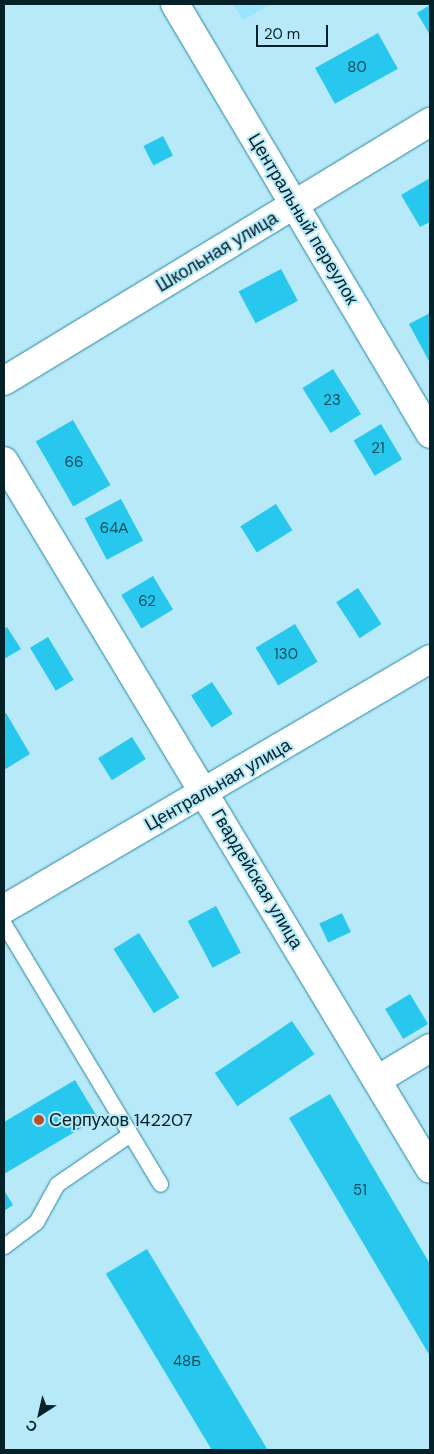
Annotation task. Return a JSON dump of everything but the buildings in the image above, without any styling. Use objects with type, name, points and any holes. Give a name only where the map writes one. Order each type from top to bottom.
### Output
[{"type":"street","name":"Центральный переулок","points":[[175,4],[430,434]]},
{"type":"street","name":"Школьная улица","points":[[4,381],[430,122]]},
{"type":"street","name":"Гвардейская улица","points":[[4,462],[206,793],[430,1169]]},
{"type":"street","name":"Центральная улица","points":[[4,909],[206,793],[430,659]]},
{"type":"street","points":[[377,1080],[430,1048]]},
{"type":"lane","points":[[4,924],[160,1184]]},
{"type":"lane","points":[[4,1246],[36,1222],[57,1184],[130,1134]]},
{"type":"shaded area","points":[[233,4],[271,4],[243,20]]},
{"type":"place","name":"Серпухов 142207","points":[[39,1120]]}]
